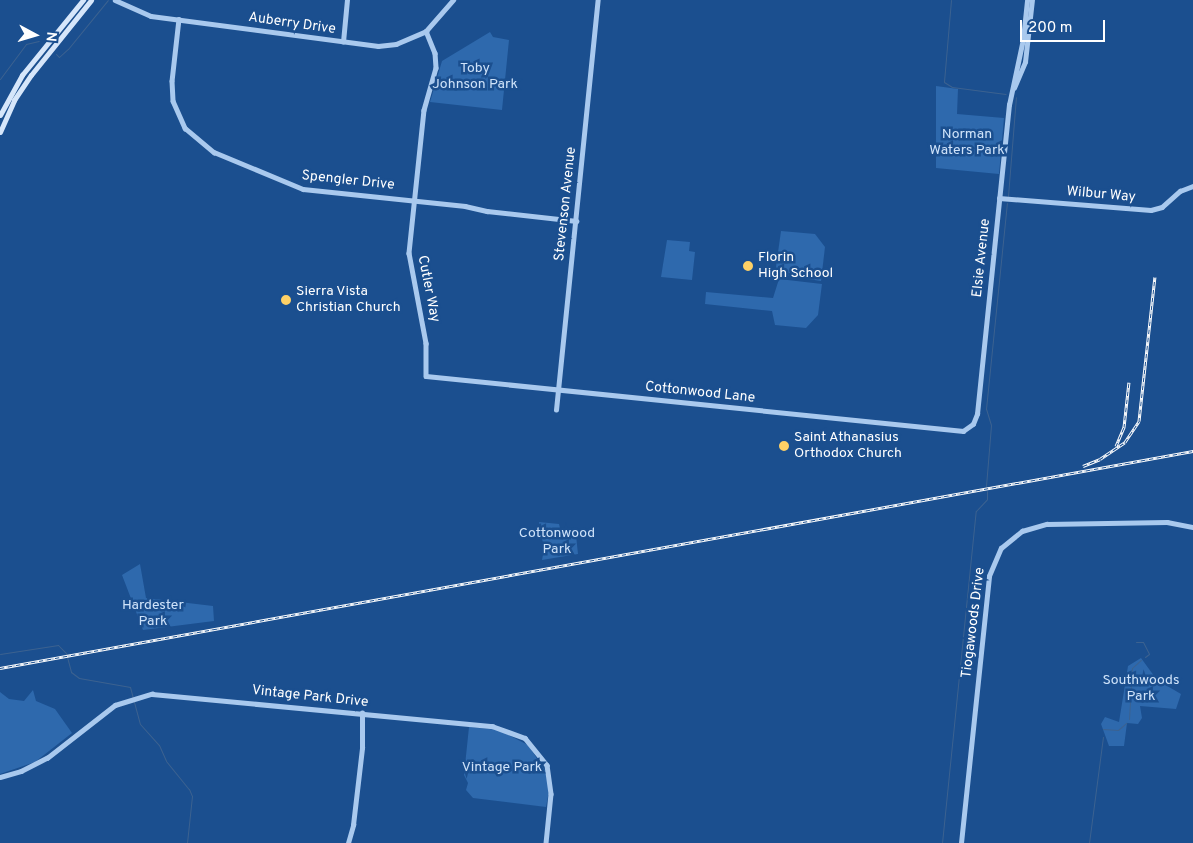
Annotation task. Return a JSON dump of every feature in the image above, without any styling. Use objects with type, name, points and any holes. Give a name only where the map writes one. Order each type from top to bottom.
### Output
[{"type":"main road","points":[[0,114],[22,75],[83,0]]},
{"type":"main road","points":[[0,132],[14,100],[31,75],[91,0]]},
{"type":"street","points":[[343,42],[347,0]]},
{"type":"street","name":"Auberry Drive","points":[[116,1],[138,13],[343,42],[396,44],[426,31],[453,0]]},
{"type":"street","name":"Stevenson Avenue","points":[[556,410],[598,0]]},
{"type":"street","name":"Elsie Avenue","points":[[970,427],[977,414],[999,198],[1027,0]]},
{"type":"street","name":"Elsie Avenue","points":[[1013,89],[1025,62],[1032,0]]},
{"type":"street","name":"Spengler Drive","points":[[178,19],[172,81],[173,101],[185,128],[200,144],[297,188],[414,200],[576,221]]},
{"type":"street","name":"Cutler Way","points":[[426,31],[435,53],[436,68],[424,110],[409,253],[426,343],[426,376]]},
{"type":"street","name":"Wilbur Way","points":[[999,198],[1151,210],[1162,207],[1180,191],[1193,186]]},
{"type":"street","name":"Cottonwood Lane","points":[[426,376],[963,431],[970,427]]},
{"type":"street","name":"Tiogawoods Drive","points":[[961,843],[989,576],[1001,548],[1022,531],[1048,524],[1167,522],[1193,527]]},
{"type":"street","name":"Vintage Park Drive","points":[[0,777],[34,766],[104,711],[136,697],[169,694],[496,726],[524,737],[543,759],[551,781],[546,843]]},
{"type":"street","points":[[348,843],[353,825],[362,748],[362,713]]},
{"type":"green space","name":"Toby Johnson Park","points":[[490,32],[493,37],[509,40],[502,110],[430,102],[442,61]]},
{"type":"green space","name":"Norman Waters Park","points":[[936,86],[958,89],[957,114],[1004,118],[999,174],[936,168]]},
{"type":"green space","points":[[781,231],[815,234],[825,247],[821,281],[775,274]]},
{"type":"green space","points":[[667,240],[690,242],[689,251],[695,252],[692,280],[661,277]]},
{"type":"green space","points":[[779,279],[822,284],[818,315],[806,328],[775,325],[772,311],[705,304],[706,292],[773,298]]},
{"type":"green space","name":"Cottonwood Park","points":[[539,522],[559,524],[560,528],[567,528],[576,535],[578,554],[542,560],[544,549]]},
{"type":"green space","name":"Hardester Park","points":[[140,564],[146,598],[213,606],[214,621],[143,630],[122,575]]},
{"type":"green space","name":"Southwoods Park","points":[[1141,658],[1157,680],[1181,694],[1176,709],[1140,706],[1142,718],[1138,724],[1127,723],[1124,746],[1109,746],[1101,724],[1105,717],[1119,722],[1128,666]]},
{"type":"green space","points":[[33,690],[36,701],[55,709],[72,733],[35,762],[0,774],[0,692],[9,699],[24,701]]},
{"type":"green space","name":"Vintage Park","points":[[469,727],[499,730],[528,745],[546,772],[549,791],[546,807],[473,798],[466,790],[468,783],[464,775]]},
{"type":"waterway","points":[[56,54],[59,57],[68,49],[108,0]]},
{"type":"waterway","points":[[951,0],[944,82],[952,87],[1006,94]]},
{"type":"waterway","points":[[0,79],[26,44],[39,41]]},
{"type":"waterway","points":[[1008,196],[1016,97]]},
{"type":"waterway","points":[[986,486],[991,425],[986,409],[1007,203]]},
{"type":"waterway","points":[[942,843],[976,511],[987,499],[987,491]]},
{"type":"waterway","points":[[1136,642],[1143,642],[1149,654],[1145,657]]},
{"type":"waterway","points":[[0,654],[58,645],[66,653],[71,672],[79,678],[130,687],[140,724],[159,745],[166,761],[189,789],[192,796],[187,843]]},
{"type":"waterway","points":[[1129,719],[1132,668],[1141,660]]},
{"type":"waterway","points":[[1103,729],[1118,730],[1126,723]]},
{"type":"waterway","points":[[1089,843],[1103,737]]},
{"type":"railway","points":[[1083,466],[1100,459],[1125,442],[1139,421],[1155,277]]},
{"type":"railway","points":[[1116,446],[1124,427],[1129,382]]},
{"type":"railway","points":[[0,668],[1193,451]]},
{"type":"place","name":"Florin High School","points":[[748,266]]},
{"type":"place","name":"Sierra Vista Christian Church","points":[[286,300]]},
{"type":"place","name":"Saint Athanasius Orthodox Church","points":[[784,446]]}]
